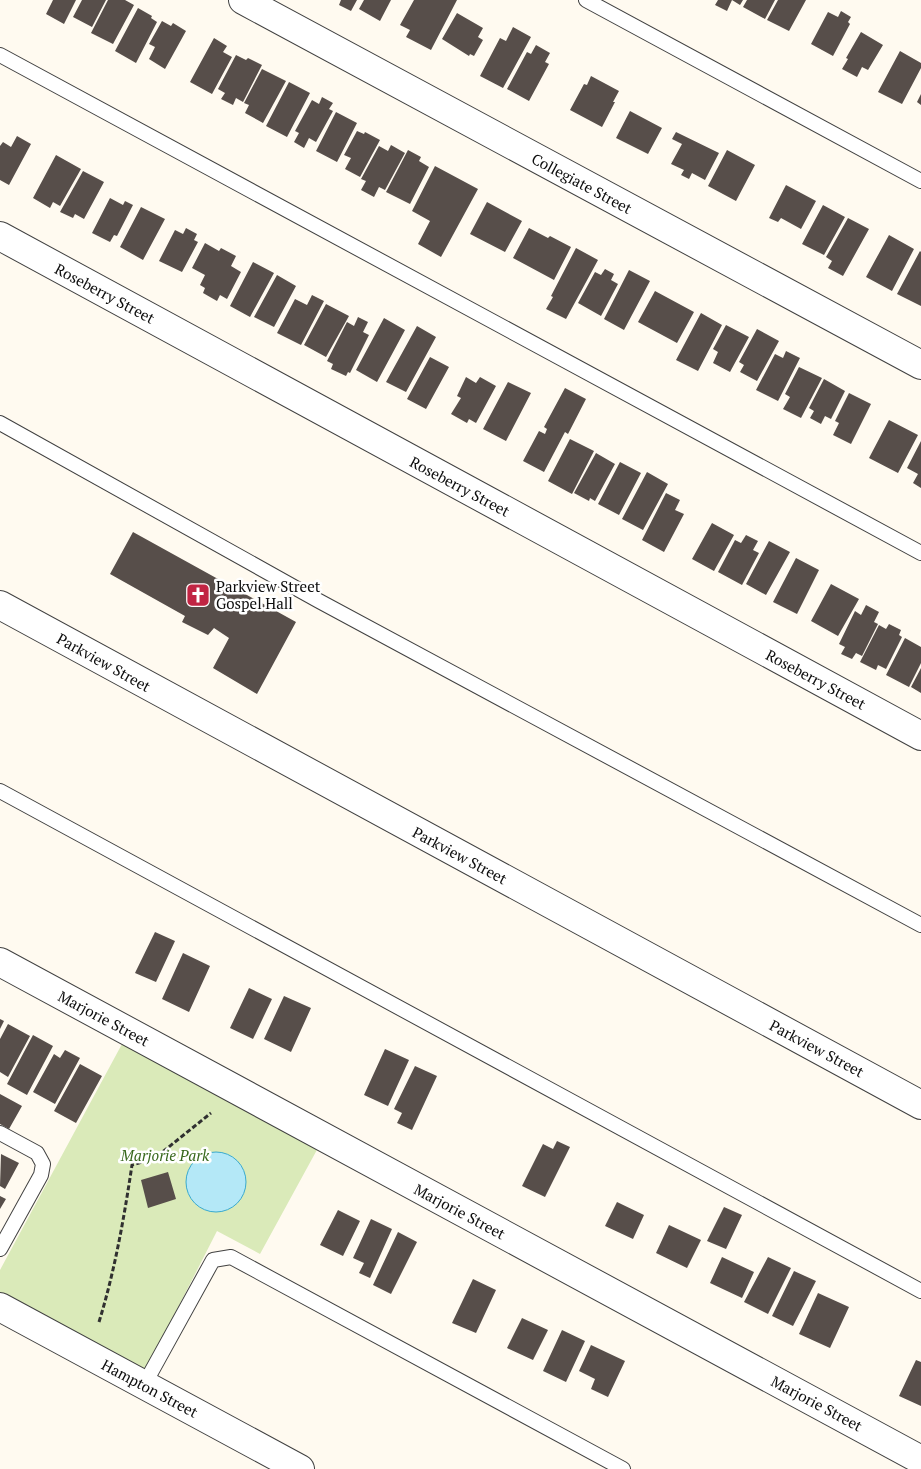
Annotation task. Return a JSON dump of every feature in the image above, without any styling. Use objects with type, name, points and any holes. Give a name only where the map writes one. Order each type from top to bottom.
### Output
[{"type":"street","name":"Collegiate Street","points":[[243,0],[921,365]]},
{"type":"street","name":"Roseberry Street","points":[[0,236],[921,736]]},
{"type":"street","name":"Parkview Street","points":[[0,605],[921,1105]]},
{"type":"street","name":"Marjorie Street","points":[[0,962],[921,1460]]},
{"type":"street","name":"Hampton Street","points":[[0,1307],[300,1469]]},
{"type":"lane","points":[[586,0],[921,181]]},
{"type":"lane","points":[[0,55],[921,553]]},
{"type":"lane","points":[[0,423],[328,605],[921,925]]},
{"type":"lane","points":[[0,791],[921,1291]]},
{"type":"lane","points":[[0,1133],[37,1153],[43,1164],[41,1175],[0,1249]]},
{"type":"lane","points":[[144,1385],[213,1260],[231,1258],[624,1469]]},
{"type":"path","points":[[99,1322],[118,1252],[132,1164],[155,1158],[212,1113]]},
{"type":"green space","name":"Marjorie Park","points":[[129,1031],[324,1137],[260,1254],[217,1231],[140,1382],[0,1307],[0,1270]]},
{"type":"water","points":[[210,1152],[222,1152],[233,1157],[241,1165],[246,1176],[244,1194],[233,1207],[222,1212],[210,1212],[199,1207],[191,1199],[186,1188],[186,1176],[191,1165],[199,1157]]},
{"type":"building","points":[[53,0],[76,0],[64,24],[46,14]]},
{"type":"building","points":[[82,0],[106,0],[92,27],[73,17]]},
{"type":"building","points":[[108,0],[125,0],[134,5],[113,44],[91,33]]},
{"type":"building","points":[[341,0],[357,0],[351,11],[339,5]]},
{"type":"building","points":[[364,0],[391,0],[380,21],[359,9]]},
{"type":"building","points":[[414,0],[457,0],[431,50],[406,37],[410,30],[400,25]]},
{"type":"building","points":[[718,0],[732,0],[727,11],[715,5]]},
{"type":"building","points":[[732,0],[743,0],[740,5]]},
{"type":"building","points":[[747,0],[775,0],[765,19],[743,7]]},
{"type":"building","points":[[778,0],[806,0],[789,31],[767,20]]},
{"type":"building","points":[[138,8],[152,16],[151,18],[157,22],[136,63],[115,51]]},
{"type":"building","points":[[841,11],[851,17],[848,22],[850,24],[833,56],[811,44],[828,12],[838,17]]},
{"type":"building","points":[[457,13],[483,28],[478,37],[483,40],[474,56],[470,54],[469,56],[442,39]]},
{"type":"building","points":[[162,21],[171,26],[173,23],[186,31],[165,69],[149,59],[155,47],[149,44]]},
{"type":"building","points":[[513,27],[531,37],[503,88],[480,76],[500,38],[506,41]]},
{"type":"building","points":[[861,32],[883,45],[868,70],[862,67],[857,77],[842,69]]},
{"type":"building","points":[[214,38],[227,46],[223,52],[232,57],[212,94],[190,82]]},
{"type":"building","points":[[536,45],[550,53],[545,62],[549,64],[529,101],[507,89],[527,52],[531,54]]},
{"type":"building","points":[[900,51],[921,63],[921,68],[902,104],[878,92]]},
{"type":"building","points":[[236,55],[246,60],[248,58],[262,65],[243,102],[236,98],[233,105],[221,99],[225,93],[218,89]]},
{"type":"building","points":[[262,69],[286,81],[263,123],[245,113],[249,105],[244,103]]},
{"type":"building","points":[[591,76],[619,91],[602,127],[570,110],[584,84],[587,85]]},
{"type":"building","points":[[289,82],[310,93],[287,137],[266,126]]},
{"type":"building","points":[[921,94],[921,105],[917,102]]},
{"type":"building","points":[[322,97],[333,103],[329,109],[333,111],[316,142],[309,138],[304,148],[294,142],[299,133],[295,131],[312,100],[319,104]]},
{"type":"building","points":[[630,111],[662,128],[648,154],[616,138]]},
{"type":"building","points":[[336,112],[357,123],[337,162],[316,151]]},
{"type":"building","points":[[357,131],[364,134],[365,132],[380,140],[360,177],[345,169],[351,158],[344,155]]},
{"type":"building","points":[[676,132],[719,153],[705,180],[692,173],[689,179],[681,175],[684,170],[671,164],[682,144],[672,139]]},
{"type":"building","points":[[17,136],[31,144],[9,185],[0,180],[0,146],[3,142],[11,147]]},
{"type":"building","points":[[391,145],[405,153],[385,190],[379,187],[374,197],[361,190],[366,181],[361,179],[379,146],[388,151]]},
{"type":"building","points":[[408,150],[421,157],[419,161],[429,167],[410,204],[386,192]]},
{"type":"building","points":[[727,150],[755,165],[736,201],[708,186]]},
{"type":"building","points":[[56,155],[81,169],[60,206],[53,202],[50,208],[33,198]]},
{"type":"building","points":[[435,166],[478,189],[441,257],[418,244],[430,221],[412,211]]},
{"type":"building","points":[[83,171],[104,182],[84,219],[75,214],[73,218],[60,212]]},
{"type":"building","points":[[786,185],[816,201],[801,229],[781,218],[778,222],[769,218]]},
{"type":"building","points":[[110,198],[123,205],[125,201],[133,205],[117,236],[114,235],[110,242],[92,233]]},
{"type":"building","points":[[487,202],[522,221],[505,252],[470,234]]},
{"type":"building","points":[[823,205],[845,217],[824,255],[802,244]]},
{"type":"building","points":[[141,207],[165,219],[143,260],[120,247]]},
{"type":"building","points":[[848,218],[869,229],[843,276],[828,268],[832,261],[826,257]]},
{"type":"building","points":[[186,228],[197,234],[194,240],[198,242],[182,272],[159,261],[175,230],[183,234]]},
{"type":"building","points":[[529,228],[571,247],[554,280],[513,258]]},
{"type":"building","points":[[889,235],[914,249],[892,291],[866,277]]},
{"type":"building","points":[[205,243],[219,251],[221,248],[236,256],[231,266],[241,272],[227,299],[220,295],[217,301],[203,293],[205,288],[200,285],[205,275],[192,268]]},
{"type":"building","points":[[576,248],[598,260],[566,319],[546,309]]},
{"type":"building","points":[[921,252],[921,306],[897,294]]},
{"type":"building","points":[[253,262],[274,273],[250,317],[230,306]]},
{"type":"building","points":[[605,269],[614,274],[611,280],[618,284],[601,316],[578,303],[595,272],[601,275]]},
{"type":"building","points":[[629,270],[650,281],[624,330],[604,319]]},
{"type":"building","points":[[277,275],[296,286],[274,327],[254,317]]},
{"type":"building","points":[[655,291],[694,312],[677,343],[638,322]]},
{"type":"building","points":[[312,295],[324,301],[301,345],[277,333],[295,299],[307,305]]},
{"type":"building","points":[[326,304],[349,316],[326,357],[304,345]]},
{"type":"building","points":[[701,313],[722,325],[698,371],[676,360]]},
{"type":"building","points":[[358,317],[368,322],[363,332],[369,335],[350,373],[348,372],[346,376],[331,369],[333,364],[327,361],[347,322],[354,326]]},
{"type":"building","points":[[384,318],[405,330],[377,382],[356,370]]},
{"type":"building","points":[[726,325],[749,337],[730,372],[713,363],[718,352],[713,349]]},
{"type":"building","points":[[417,326],[436,337],[406,392],[386,382]]},
{"type":"building","points":[[757,329],[779,341],[757,381],[740,372],[744,365],[739,362]]},
{"type":"building","points":[[786,351],[800,358],[778,401],[756,390],[775,354],[783,358]]},
{"type":"building","points":[[430,357],[449,367],[426,409],[407,399]]},
{"type":"building","points":[[799,367],[822,378],[801,418],[783,409],[790,397],[785,394]]},
{"type":"building","points":[[466,377],[476,383],[480,377],[496,386],[476,423],[469,419],[467,423],[451,414],[461,398],[457,396]]},
{"type":"building","points":[[824,379],[845,391],[831,419],[825,416],[821,424],[810,418],[814,411],[809,408]]},
{"type":"building","points":[[508,382],[531,393],[506,441],[483,429]]},
{"type":"building","points":[[565,388],[586,399],[568,434],[565,432],[544,472],[523,461],[539,431],[545,434],[547,429],[544,427]]},
{"type":"building","points":[[849,393],[871,404],[851,444],[833,435],[839,423],[835,421]]},
{"type":"building","points":[[889,420],[918,435],[898,473],[869,458]]},
{"type":"building","points":[[570,439],[594,451],[572,494],[548,481]]},
{"type":"building","points":[[921,441],[921,488],[913,483],[918,474],[907,468]]},
{"type":"building","points":[[596,453],[615,464],[595,501],[590,498],[589,501],[574,493]]},
{"type":"building","points":[[620,462],[641,473],[619,515],[598,504]]},
{"type":"building","points":[[647,472],[668,484],[643,530],[622,519]]},
{"type":"building","points":[[666,493],[680,500],[675,510],[684,514],[664,552],[642,540]]},
{"type":"building","points":[[712,523],[734,535],[714,571],[692,559]]},
{"type":"building","name":"Parkview Street Gospel Hall","points":[[133,532],[296,622],[257,694],[213,668],[229,638],[214,628],[208,635],[182,622],[185,616],[110,574]]},
{"type":"building","points":[[746,535],[758,541],[753,550],[759,553],[742,585],[718,572],[735,540],[741,543]]},
{"type":"building","points":[[769,541],[790,552],[766,595],[746,584]]},
{"type":"building","points":[[796,558],[819,570],[797,614],[773,602]]},
{"type":"building","points":[[831,584],[859,599],[838,636],[811,621]]},
{"type":"building","points":[[866,605],[879,612],[874,622],[878,624],[862,656],[856,653],[852,659],[841,654],[845,647],[839,644],[855,611],[861,615]]},
{"type":"building","points":[[889,624],[901,630],[899,635],[902,637],[886,669],[878,665],[876,670],[860,662],[879,625],[886,629]]},
{"type":"building","points":[[905,638],[921,647],[921,663],[909,687],[886,675]]},
{"type":"building","points":[[921,668],[921,693],[911,687]]},
{"type":"building","points":[[155,932],[175,941],[156,982],[135,973]]},
{"type":"building","points":[[183,953],[210,966],[189,1012],[162,999]]},
{"type":"building","points":[[249,988],[272,999],[253,1039],[230,1028]]},
{"type":"building","points":[[284,996],[311,1008],[291,1052],[264,1039]]},
{"type":"building","points":[[0,1019],[4,1021],[0,1029]]},
{"type":"building","points":[[8,1024],[30,1036],[8,1077],[0,1072],[0,1039]]},
{"type":"building","points":[[33,1035],[53,1046],[27,1095],[7,1084]]},
{"type":"building","points":[[385,1049],[409,1060],[388,1106],[364,1095]]},
{"type":"building","points":[[65,1050],[80,1058],[55,1104],[33,1092],[54,1054],[60,1058]]},
{"type":"building","points":[[80,1064],[102,1076],[76,1123],[54,1111]]},
{"type":"building","points":[[415,1066],[437,1076],[412,1130],[397,1123],[402,1113],[394,1109]]},
{"type":"building","points":[[0,1094],[22,1106],[9,1129],[0,1124]]},
{"type":"building","points":[[557,1141],[570,1147],[545,1197],[522,1186],[543,1144],[553,1149]]},
{"type":"building","points":[[1,1154],[19,1163],[5,1189],[0,1186]]},
{"type":"building","points":[[168,1172],[176,1199],[148,1208],[141,1180]]},
{"type":"building","points":[[0,1196],[6,1199],[0,1209]]},
{"type":"building","points":[[617,1202],[644,1215],[633,1239],[605,1226]]},
{"type":"building","points":[[724,1207],[742,1215],[726,1249],[707,1241]]},
{"type":"building","points":[[338,1210],[360,1221],[343,1256],[320,1245]]},
{"type":"building","points":[[371,1219],[392,1229],[370,1278],[359,1273],[364,1263],[353,1258]]},
{"type":"building","points":[[669,1225],[701,1240],[687,1268],[656,1253]]},
{"type":"building","points":[[398,1232],[417,1242],[391,1294],[373,1285]]},
{"type":"building","points":[[722,1257],[754,1272],[742,1298],[710,1283]]},
{"type":"building","points":[[768,1257],[791,1268],[768,1314],[744,1302]]},
{"type":"building","points":[[794,1271],[816,1281],[793,1326],[772,1316]]},
{"type":"building","points":[[473,1279],[496,1290],[476,1333],[452,1323]]},
{"type":"building","points":[[818,1293],[849,1307],[830,1348],[799,1334]]},
{"type":"building","points":[[522,1318],[548,1330],[533,1360],[507,1348]]},
{"type":"building","points":[[562,1330],[585,1341],[566,1382],[543,1371]]},
{"type":"building","points":[[591,1345],[625,1361],[608,1397],[591,1389],[595,1379],[579,1371]]},
{"type":"building","points":[[916,1360],[921,1362],[921,1406],[899,1396]]},
{"type":"place","name":"Parkview Street Gospel Hall","points":[[198,595]]}]
